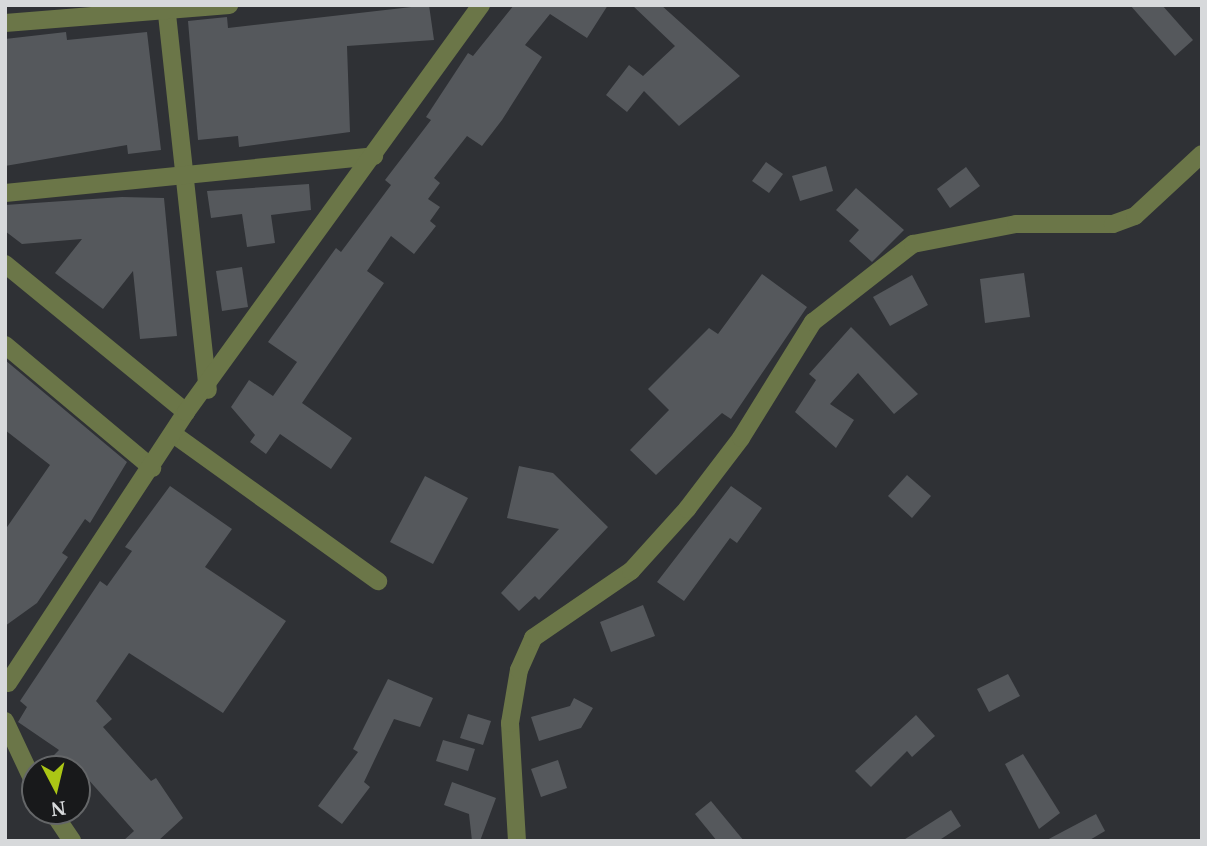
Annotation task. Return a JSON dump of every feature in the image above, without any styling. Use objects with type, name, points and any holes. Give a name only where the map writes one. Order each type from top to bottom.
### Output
[{"type":"street","points":[[5,23],[229,5]]},
{"type":"street","points":[[6,686],[176,436],[186,412],[208,390],[481,5]]},
{"type":"street","points":[[166,8],[181,175],[208,390]]},
{"type":"street","points":[[517,841],[510,723],[519,670],[533,638],[631,571],[687,509],[741,438],[813,322],[914,243],[1016,224],[1113,224],[1135,216],[1202,154]]},
{"type":"street","points":[[5,193],[374,156]]},
{"type":"street","points":[[5,264],[186,412]]},
{"type":"street","points":[[5,345],[152,468]]},
{"type":"street","points":[[176,436],[379,582]]},
{"type":"street","points":[[5,721],[21,755]]},
{"type":"street","points":[[61,825],[72,841]]},
{"type":"building","points":[[429,5],[434,40],[347,46],[350,132],[239,147],[238,136],[198,140],[188,21],[227,17],[228,28]]},
{"type":"building","points":[[514,5],[608,5],[587,38],[550,14],[525,45],[542,57],[502,120],[482,146],[467,136],[434,178],[440,183],[428,199],[440,207],[430,221],[436,226],[414,254],[391,236],[367,271],[384,283],[302,403],[352,438],[331,469],[280,434],[266,454],[250,442],[255,435],[231,407],[249,380],[273,396],[297,362],[268,342],[336,248],[341,252],[391,185],[385,180],[431,120],[426,117],[468,53],[473,56]]},
{"type":"building","points":[[632,5],[661,5],[740,76],[679,126],[644,91],[627,112],[606,95],[629,65],[643,76],[675,46]]},
{"type":"building","points":[[1130,5],[1162,5],[1193,40],[1175,56]]},
{"type":"building","points":[[66,32],[67,40],[147,32],[161,150],[128,154],[127,145],[5,166],[5,39]]},
{"type":"building","points":[[766,162],[783,174],[769,193],[752,181]]},
{"type":"building","points":[[826,166],[833,191],[800,201],[792,176]]},
{"type":"building","points":[[966,167],[980,186],[950,208],[937,189]]},
{"type":"building","points":[[309,184],[311,210],[271,215],[275,243],[247,247],[242,214],[211,218],[207,191]]},
{"type":"building","points":[[856,188],[904,230],[872,262],[849,241],[859,230],[836,210]]},
{"type":"building","points":[[122,197],[164,198],[177,336],[140,339],[133,271],[103,309],[55,273],[82,239],[22,244],[5,231],[5,205]]},
{"type":"building","points":[[242,267],[248,307],[222,311],[216,271]]},
{"type":"building","points":[[1024,273],[1030,317],[985,323],[980,279]]},
{"type":"building","points":[[762,274],[807,307],[731,419],[722,413],[656,475],[630,450],[669,410],[648,389],[709,328],[718,334]]},
{"type":"building","points":[[912,275],[928,305],[890,326],[873,297]]},
{"type":"building","points":[[851,327],[918,394],[894,414],[858,373],[830,404],[854,420],[836,448],[795,412],[816,380],[809,374]]},
{"type":"building","points":[[5,360],[127,462],[90,523],[85,519],[62,553],[68,557],[37,603],[5,626],[5,530],[50,465],[5,430]]},
{"type":"building","points":[[519,466],[553,473],[608,527],[539,600],[535,596],[519,611],[501,593],[559,529],[507,518]]},
{"type":"building","points":[[907,475],[931,496],[912,518],[888,496]]},
{"type":"building","points":[[425,476],[468,498],[433,564],[390,542]]},
{"type":"building","points":[[170,486],[232,529],[205,567],[286,621],[223,713],[129,653],[96,701],[112,719],[103,727],[151,781],[156,778],[183,818],[158,841],[123,841],[134,831],[91,783],[91,755],[54,755],[59,750],[18,722],[27,707],[20,701],[100,581],[107,586],[132,551],[125,547]]},
{"type":"building","points":[[731,486],[762,508],[737,543],[730,538],[684,601],[657,582]]},
{"type":"building","points":[[643,605],[655,636],[611,652],[600,622]]},
{"type":"building","points":[[1008,674],[1020,696],[989,712],[977,689]]},
{"type":"building","points":[[388,679],[433,698],[420,727],[394,719],[364,782],[370,787],[342,824],[318,806],[358,752],[353,749]]},
{"type":"building","points":[[574,698],[593,708],[581,728],[539,741],[531,717],[570,706]]},
{"type":"building","points":[[468,714],[491,721],[483,745],[460,738]]},
{"type":"building","points":[[916,715],[935,736],[912,757],[907,751],[871,787],[855,771]]},
{"type":"building","points":[[443,740],[475,749],[468,771],[436,761]]},
{"type":"building","points":[[1023,754],[1060,813],[1039,829],[1005,764]]},
{"type":"building","points":[[558,760],[567,788],[541,797],[531,769]]},
{"type":"building","points":[[452,782],[496,798],[480,841],[472,841],[469,814],[444,805]]},
{"type":"building","points":[[711,801],[744,841],[717,841],[695,814]]},
{"type":"building","points":[[951,810],[961,826],[938,841],[902,841]]},
{"type":"building","points":[[1096,814],[1105,831],[1088,841],[1045,841]]}]
